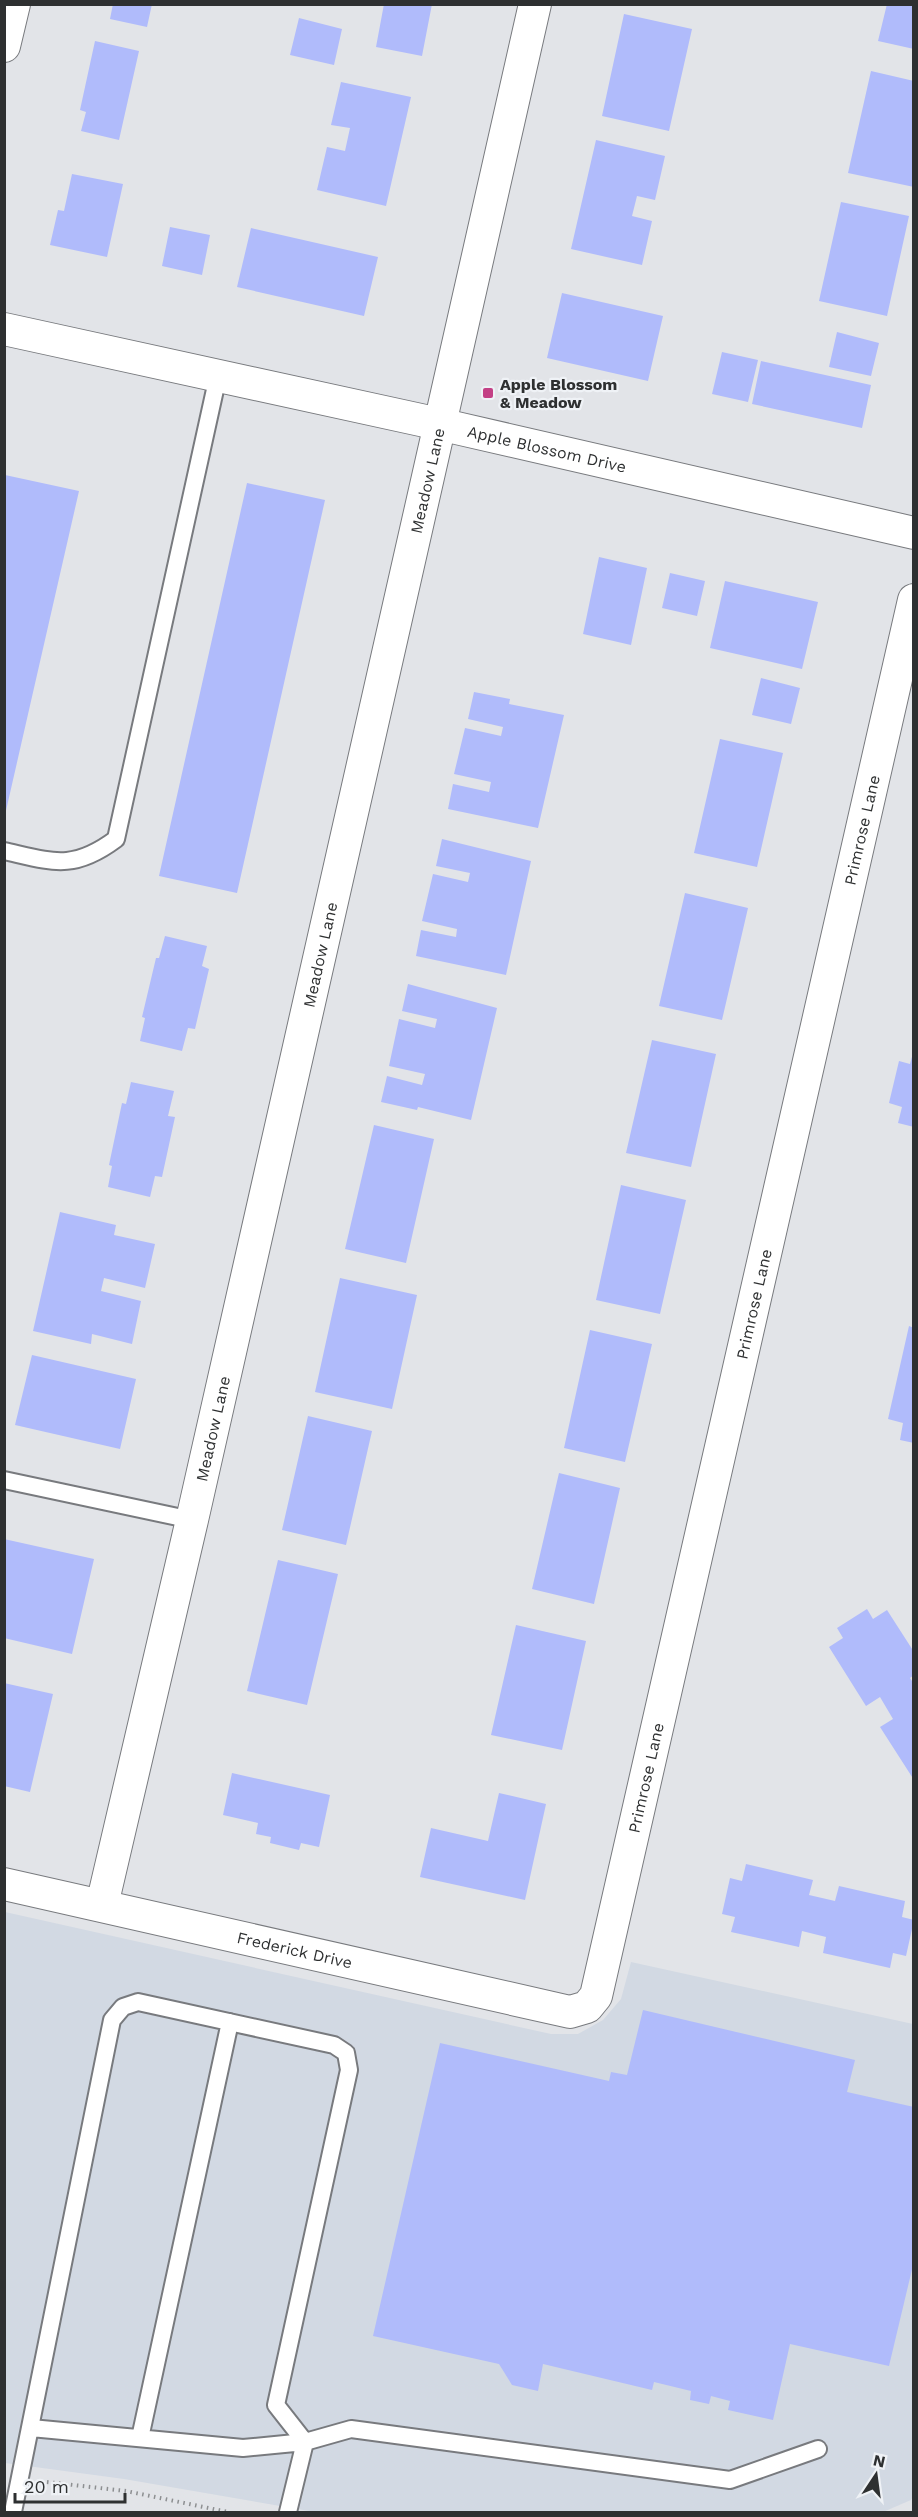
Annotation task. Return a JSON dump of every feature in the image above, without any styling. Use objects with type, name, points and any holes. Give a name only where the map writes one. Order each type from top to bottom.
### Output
[{"type":"street","points":[[4,46],[14,4]]},
{"type":"street","name":"Meadow Lane","points":[[102,1905],[192,1520],[535,4]]},
{"type":"street","name":"Apple Blossom Drive","points":[[4,329],[440,424],[914,533]]},
{"type":"street","name":"Primrose Lane","points":[[587,2007],[596,1996],[914,600]]},
{"type":"street","name":"Frederick Drive","points":[[4,1884],[570,2012],[587,2007]]},
{"type":"lane","points":[[4,850],[44,860],[72,862],[98,852],[116,838],[218,376]]},
{"type":"lane","points":[[4,1480],[192,1520]]},
{"type":"lane","points":[[13,2512],[112,2020],[123,2007],[138,2002],[334,2045],[346,2053],[349,2070],[276,2405],[305,2442]]},
{"type":"lane","points":[[140,2438],[230,2022]]},
{"type":"lane","points":[[31,2428],[243,2448],[305,2442],[351,2429],[730,2481],[818,2449]]},
{"type":"lane","points":[[288,2512],[305,2442]]},
{"type":"path","points":[[20,2479],[126,2491],[228,2512]]},
{"type":"shaded area","points":[[5,1912],[551,2034],[578,2034],[603,2020],[621,1999],[631,1962],[913,2024],[914,2494],[911,2500],[883,2512],[315,2512],[124,2479],[5,2463]]},
{"type":"building","points":[[113,4],[152,4],[147,27],[110,19]]},
{"type":"building","points":[[384,4],[432,4],[422,56],[376,47]]},
{"type":"building","points":[[887,4],[914,4],[914,49],[878,41]]},
{"type":"building","points":[[624,14],[692,29],[669,131],[602,116]]},
{"type":"building","points":[[299,18],[342,29],[334,65],[290,55]]},
{"type":"building","points":[[95,41],[139,51],[119,140],[81,131],[86,112],[80,110]]},
{"type":"building","points":[[871,71],[914,81],[914,187],[848,173]]},
{"type":"building","points":[[341,82],[411,97],[386,206],[317,190],[327,147],[345,151],[350,128],[331,125]]},
{"type":"building","points":[[596,140],[665,156],[655,200],[637,196],[632,216],[652,221],[642,265],[571,249]]},
{"type":"building","points":[[72,174],[123,184],[107,257],[50,245],[58,210],[64,211]]},
{"type":"building","points":[[841,202],[909,216],[887,316],[819,301]]},
{"type":"building","points":[[170,227],[210,235],[202,275],[162,266]]},
{"type":"building","points":[[251,228],[378,257],[364,316],[237,287]]},
{"type":"building","points":[[562,293],[663,316],[648,381],[547,358]]},
{"type":"building","points":[[837,332],[879,343],[871,376],[829,367]]},
{"type":"building","points":[[722,352],[758,360],[748,402],[712,394]]},
{"type":"building","points":[[761,361],[871,385],[862,428],[752,404]]},
{"type":"building","points":[[5,475],[79,491],[5,815]]},
{"type":"building","points":[[247,483],[325,500],[237,893],[159,876]]},
{"type":"building","points":[[599,557],[647,568],[631,645],[583,634]]},
{"type":"building","points":[[670,573],[705,581],[697,616],[662,608]]},
{"type":"building","points":[[725,581],[818,602],[802,669],[710,648]]},
{"type":"building","points":[[761,678],[800,688],[791,724],[752,715]]},
{"type":"building","points":[[474,692],[510,699],[509,704],[564,715],[538,828],[448,809],[453,784],[489,792],[491,782],[454,774],[465,728],[501,736],[503,727],[468,719]]},
{"type":"building","points":[[720,739],[783,753],[757,867],[694,853]]},
{"type":"building","points":[[442,839],[531,861],[506,975],[416,956],[421,930],[456,937],[457,929],[422,921],[433,874],[468,882],[470,873],[436,866]]},
{"type":"building","points":[[685,893],[748,908],[722,1020],[659,1006]]},
{"type":"building","points":[[165,936],[207,946],[202,966],[209,969],[195,1029],[188,1028],[182,1051],[140,1041],[145,1018],[142,1017],[156,958],[159,958]]},
{"type":"building","points":[[408,984],[497,1008],[471,1120],[418,1107],[417,1110],[381,1102],[387,1076],[422,1085],[425,1074],[389,1066],[399,1019],[435,1028],[437,1019],[402,1011]]},
{"type":"building","points":[[652,1040],[716,1054],[691,1167],[626,1153]]},
{"type":"building","points":[[913,1053],[914,1127],[898,1123],[902,1107],[889,1103],[899,1061],[910,1064]]},
{"type":"building","points":[[131,1082],[174,1091],[168,1116],[175,1117],[162,1177],[155,1176],[150,1197],[108,1187],[112,1166],[109,1165],[122,1103],[126,1104]]},
{"type":"building","points":[[374,1125],[434,1139],[406,1263],[345,1249]]},
{"type":"building","points":[[621,1185],[686,1200],[660,1314],[596,1300]]},
{"type":"building","points":[[60,1212],[116,1225],[114,1235],[155,1244],[145,1288],[104,1278],[101,1291],[141,1301],[132,1344],[92,1334],[91,1344],[33,1331]]},
{"type":"building","points":[[340,1278],[417,1295],[392,1409],[315,1392]]},
{"type":"building","points":[[909,1326],[914,1328],[914,1443],[900,1440],[903,1423],[888,1419]]},
{"type":"building","points":[[590,1330],[652,1344],[625,1462],[564,1448]]},
{"type":"building","points":[[32,1355],[136,1379],[120,1449],[15,1425]]},
{"type":"building","points":[[308,1416],[372,1431],[346,1545],[282,1530]]},
{"type":"building","points":[[559,1473],[620,1488],[594,1604],[532,1589]]},
{"type":"building","points":[[4,1539],[94,1559],[72,1654],[4,1638]]},
{"type":"building","points":[[278,1560],[338,1574],[307,1705],[247,1691]]},
{"type":"building","points":[[867,1609],[873,1619],[887,1610],[914,1652],[914,1675],[910,1678],[914,1684],[914,1780],[880,1727],[893,1719],[880,1697],[866,1706],[829,1647],[843,1638],[837,1628]]},
{"type":"building","points":[[516,1625],[586,1641],[562,1750],[491,1735]]},
{"type":"building","points":[[4,1683],[53,1694],[30,1792],[4,1786]]},
{"type":"building","points":[[232,1773],[330,1795],[319,1847],[301,1843],[299,1850],[270,1843],[271,1837],[256,1834],[258,1823],[223,1815]]},
{"type":"building","points":[[499,1793],[546,1804],[525,1900],[420,1877],[431,1828],[488,1841]]},
{"type":"building","points":[[746,1864],[813,1880],[809,1895],[835,1901],[839,1886],[905,1901],[902,1917],[914,1920],[906,1956],[893,1953],[890,1968],[823,1953],[826,1937],[802,1931],[799,1947],[731,1932],[735,1917],[722,1914],[730,1878],[742,1881]]},
{"type":"building","points":[[643,2010],[855,2060],[847,2092],[914,2107],[914,2261],[889,2366],[790,2344],[773,2420],[728,2410],[730,2401],[711,2396],[709,2404],[690,2400],[691,2391],[654,2382],[652,2390],[543,2364],[538,2391],[512,2385],[499,2364],[373,2336],[440,2043],[609,2081],[611,2072],[627,2075]]},
{"type":"place","name":"Apple Blossom & Meadow","points":[[488,393]]}]
